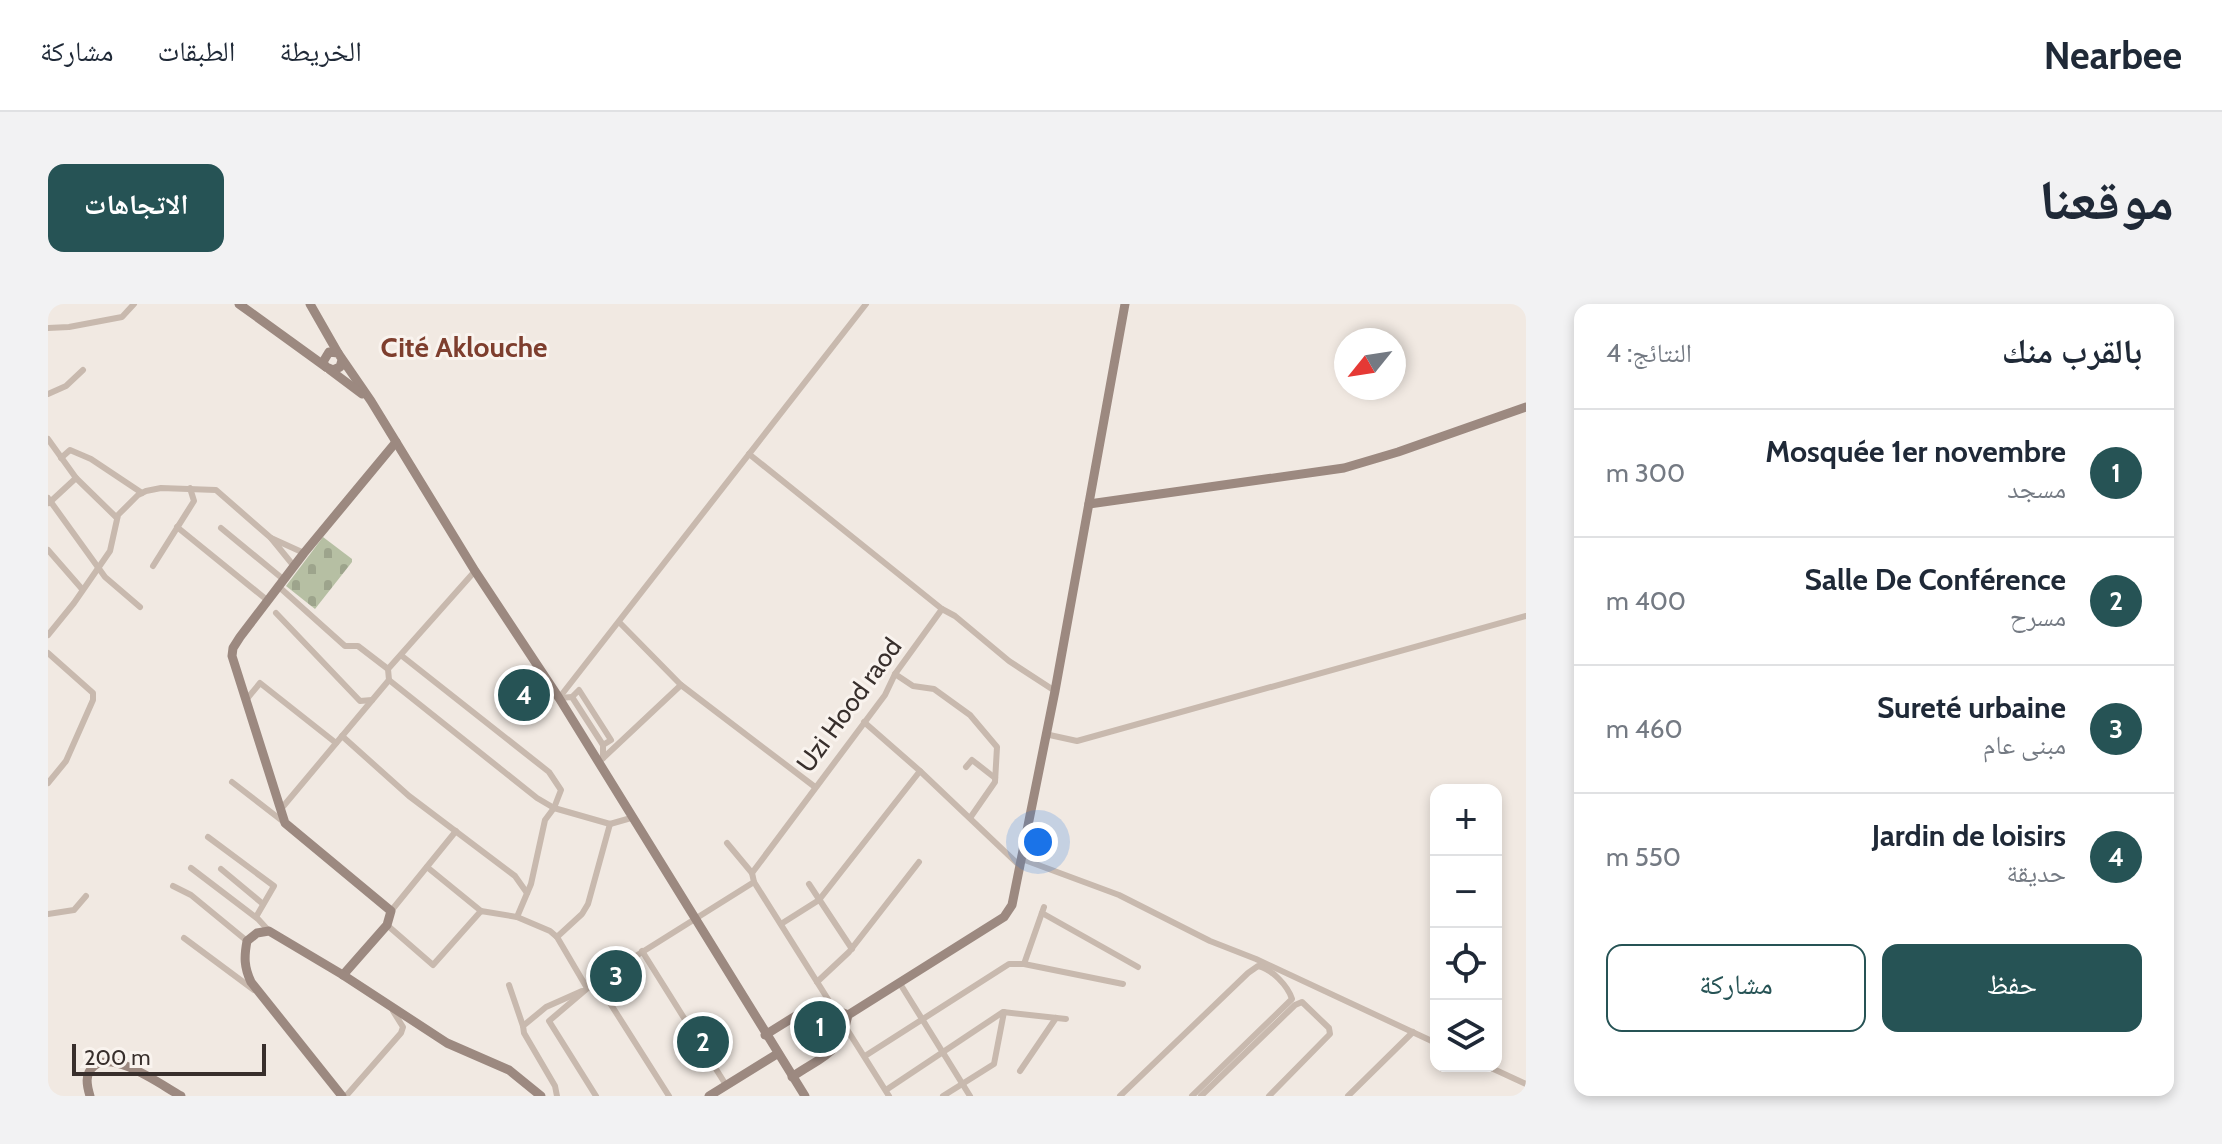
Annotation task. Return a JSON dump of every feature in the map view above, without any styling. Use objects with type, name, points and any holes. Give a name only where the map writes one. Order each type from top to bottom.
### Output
[{"type":"main road","points":[[239,304],[371,401]]},
{"type":"main road","points":[[310,304],[475,571],[601,760],[631,818],[805,1096]]},
{"type":"main road","points":[[792,1077],[838,1047],[848,1015],[1004,917],[1012,905],[1055,691],[1125,304]]},
{"type":"main road","points":[[328,368],[325,356],[332,351],[340,356]]},
{"type":"main road","points":[[328,368],[338,369],[340,356]]},
{"type":"main road","points":[[1089,504],[1344,468],[1526,407]]},
{"type":"main road","points":[[343,975],[387,925],[391,911],[285,823],[232,656],[233,648],[293,565],[396,442]]},
{"type":"main road","points":[[344,1096],[259,992],[245,969],[247,941],[257,933],[269,931],[447,1043],[509,1070],[541,1096]]},
{"type":"main road","points":[[765,1035],[810,1007],[823,1005],[848,1015]]},
{"type":"main road","points":[[709,1096],[725,1090],[777,1054]]},
{"type":"main road","points":[[90,1096],[89,1071],[96,1064],[108,1060],[125,1065],[181,1096]]},
{"type":"street","points":[[48,328],[122,317],[134,304]]},
{"type":"street","points":[[559,698],[866,304]]},
{"type":"street","points":[[48,394],[66,386],[83,370]]},
{"type":"street","points":[[48,439],[52,451],[117,518]]},
{"type":"street","points":[[61,458],[70,450],[91,459],[142,493]]},
{"type":"street","points":[[749,454],[942,609],[1037,682],[1055,691]]},
{"type":"street","points":[[76,478],[49,502],[111,583],[140,607]]},
{"type":"street","points":[[48,635],[112,547],[117,518],[142,493],[161,488],[216,490],[271,538],[293,565]]},
{"type":"street","points":[[153,566],[194,501],[190,488]]},
{"type":"street","points":[[177,527],[267,600]]},
{"type":"street","points":[[221,528],[345,646],[358,646],[388,669],[389,680],[281,809]]},
{"type":"street","points":[[271,538],[304,553]]},
{"type":"street","points":[[48,550],[82,589]]},
{"type":"street","points":[[388,669],[475,571]]},
{"type":"street","name":"Uzi Hood raod","points":[[752,873],[885,695],[895,674],[942,609]]},
{"type":"street","points":[[276,613],[360,701],[372,700]]},
{"type":"street","points":[[1045,734],[1077,741],[1526,616]]},
{"type":"street","points":[[620,623],[681,685],[815,787]]},
{"type":"street","points":[[48,653],[93,693],[93,700],[66,761],[48,783]]},
{"type":"street","points":[[402,656],[549,772],[561,790],[545,820],[527,893],[517,917]]},
{"type":"street","points":[[895,674],[913,686],[934,689],[970,715],[997,747],[995,782],[970,818]]},
{"type":"street","points":[[389,680],[537,798],[554,808],[610,824],[631,818]]},
{"type":"street","points":[[246,700],[260,683],[336,743]]},
{"type":"street","points":[[601,760],[681,685]]},
{"type":"street","points":[[559,698],[572,697],[579,690],[611,740],[603,745],[601,760]]},
{"type":"street","points":[[864,722],[1021,863],[1119,895],[1210,941],[1256,959],[1430,1040]]},
{"type":"street","points":[[342,736],[409,796],[515,876],[527,893]]},
{"type":"street","points":[[966,767],[972,760],[995,778]]},
{"type":"street","points":[[781,924],[819,900],[920,771]]},
{"type":"street","points":[[232,782],[285,823]]},
{"type":"street","points":[[557,937],[582,914],[588,904],[610,824]]},
{"type":"street","points":[[391,911],[456,831]]},
{"type":"street","points":[[208,837],[274,886],[256,917]]},
{"type":"street","points":[[727,843],[752,873],[754,882],[887,1093],[1004,1012],[1066,1019]]},
{"type":"street","points":[[817,982],[852,949],[919,862]]},
{"type":"street","points":[[427,867],[481,911],[517,917],[550,931],[557,937],[587,988]]},
{"type":"street","points":[[191,868],[256,917],[269,931]]},
{"type":"street","points":[[221,869],[263,904]]},
{"type":"street","points":[[596,1096],[549,1021],[596,981],[754,882]]},
{"type":"street","points":[[809,884],[852,949]]},
{"type":"street","points":[[173,886],[191,895],[247,941]]},
{"type":"street","points":[[48,914],[74,910],[86,896]]},
{"type":"street","points":[[1024,964],[1043,910],[1138,967]]},
{"type":"street","points":[[387,925],[433,965],[481,911]]},
{"type":"street","points":[[184,938],[259,992]]},
{"type":"street","points":[[642,951],[725,1090]]},
{"type":"street","points":[[865,1056],[1009,964],[1024,964],[1123,984]]},
{"type":"street","points":[[1120,1096],[1248,973],[1258,966],[1266,969],[1291,994],[1291,1001],[1192,1096]]},
{"type":"street","points":[[596,981],[669,1096]]},
{"type":"street","points":[[899,982],[970,1096]]},
{"type":"street","points":[[509,985],[524,1033],[555,1086],[557,1096]]},
{"type":"street","points":[[523,1026],[546,1007],[587,988]]},
{"type":"street","points":[[1201,1096],[1295,1005],[1302,1002],[1329,1028],[1330,1034],[1269,1096]]},
{"type":"street","points":[[344,1096],[401,1033],[402,1023],[389,1005]]},
{"type":"street","points":[[943,1096],[994,1064],[1004,1012]]},
{"type":"street","points":[[1020,1071],[1056,1018]]},
{"type":"street","points":[[1348,1096],[1413,1032]]},
{"type":"street","points":[[1500,1072],[1526,1084]]},
{"type":"green space","points":[[323,537],[352,562],[315,609],[286,586]]},
{"type":"place","name":"Jardin de loisirs","points":[[524,695]]},
{"type":"place","name":"Sureté urbaine","points":[[616,976]]},
{"type":"place","name":"Mosquée 1er novembre","points":[[820,1027]]},
{"type":"place","name":"Salle De Conférence","points":[[703,1042]]},
{"type":"district","name":"Cité Aklouche","points":[[464,347]]}]
